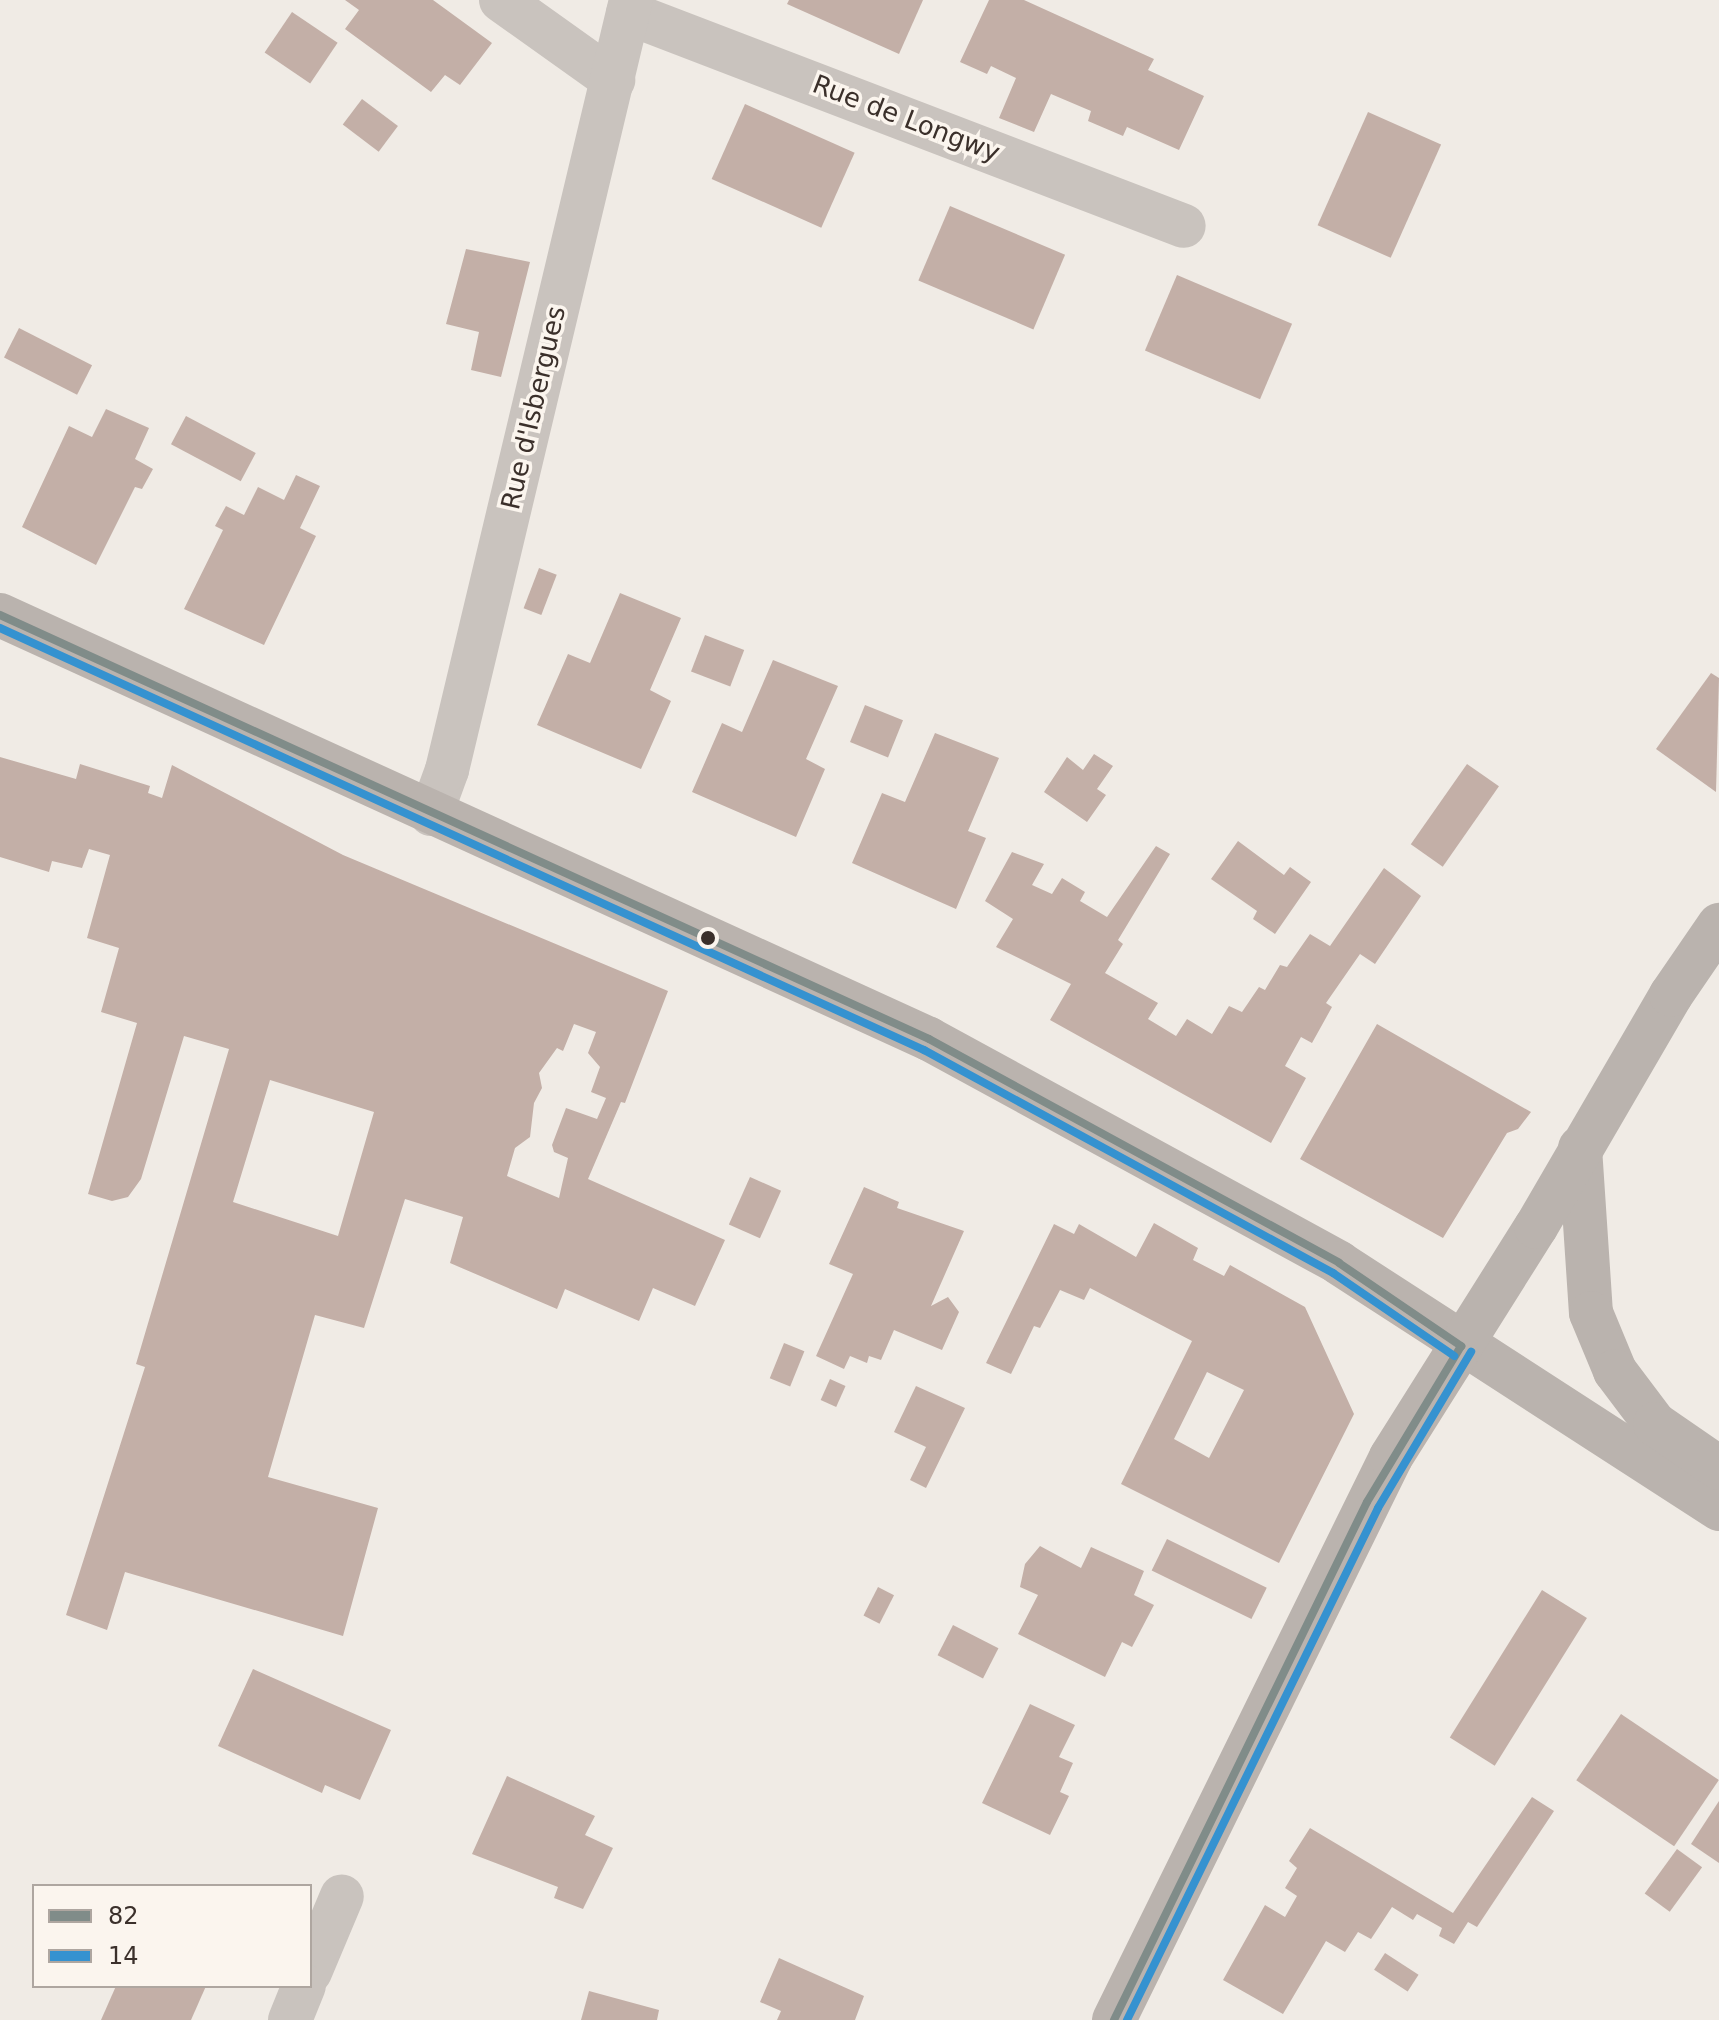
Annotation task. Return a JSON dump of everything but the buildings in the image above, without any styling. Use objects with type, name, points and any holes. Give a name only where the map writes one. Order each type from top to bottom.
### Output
[{"type":"main road","points":[[0,615],[431,814],[706,933],[929,1039],[1339,1263],[1461,1346],[1719,1509]]},
{"type":"main road","points":[[1114,2020],[1367,1502],[1671,995],[1719,925]]},
{"type":"main road","points":[[1580,1148],[1591,1313],[1615,1371],[1655,1424],[1719,1468]]},
{"type":"street","points":[[501,0],[613,80]]},
{"type":"street","name":"Rue d'Isbergues","points":[[431,814],[447,770],[629,6]]},
{"type":"street","name":"Rue de Longwy","points":[[629,6],[1184,226]]},
{"type":"street","points":[[312,1967],[342,1896]]},
{"type":"street","points":[[290,2020],[303,1988]]},
{"type":"transit line","name":"82","points":[[0,615],[929,1039],[1339,1263],[1461,1346]]},
{"type":"transit line","name":"14","points":[[0,628],[924,1050],[1333,1273],[1454,1356]]},
{"type":"transit line","name":"82","points":[[1114,2020],[1367,1502],[1461,1346]]},
{"type":"transit line","name":"14","points":[[1127,2020],[1378,1508],[1471,1352]]}]
